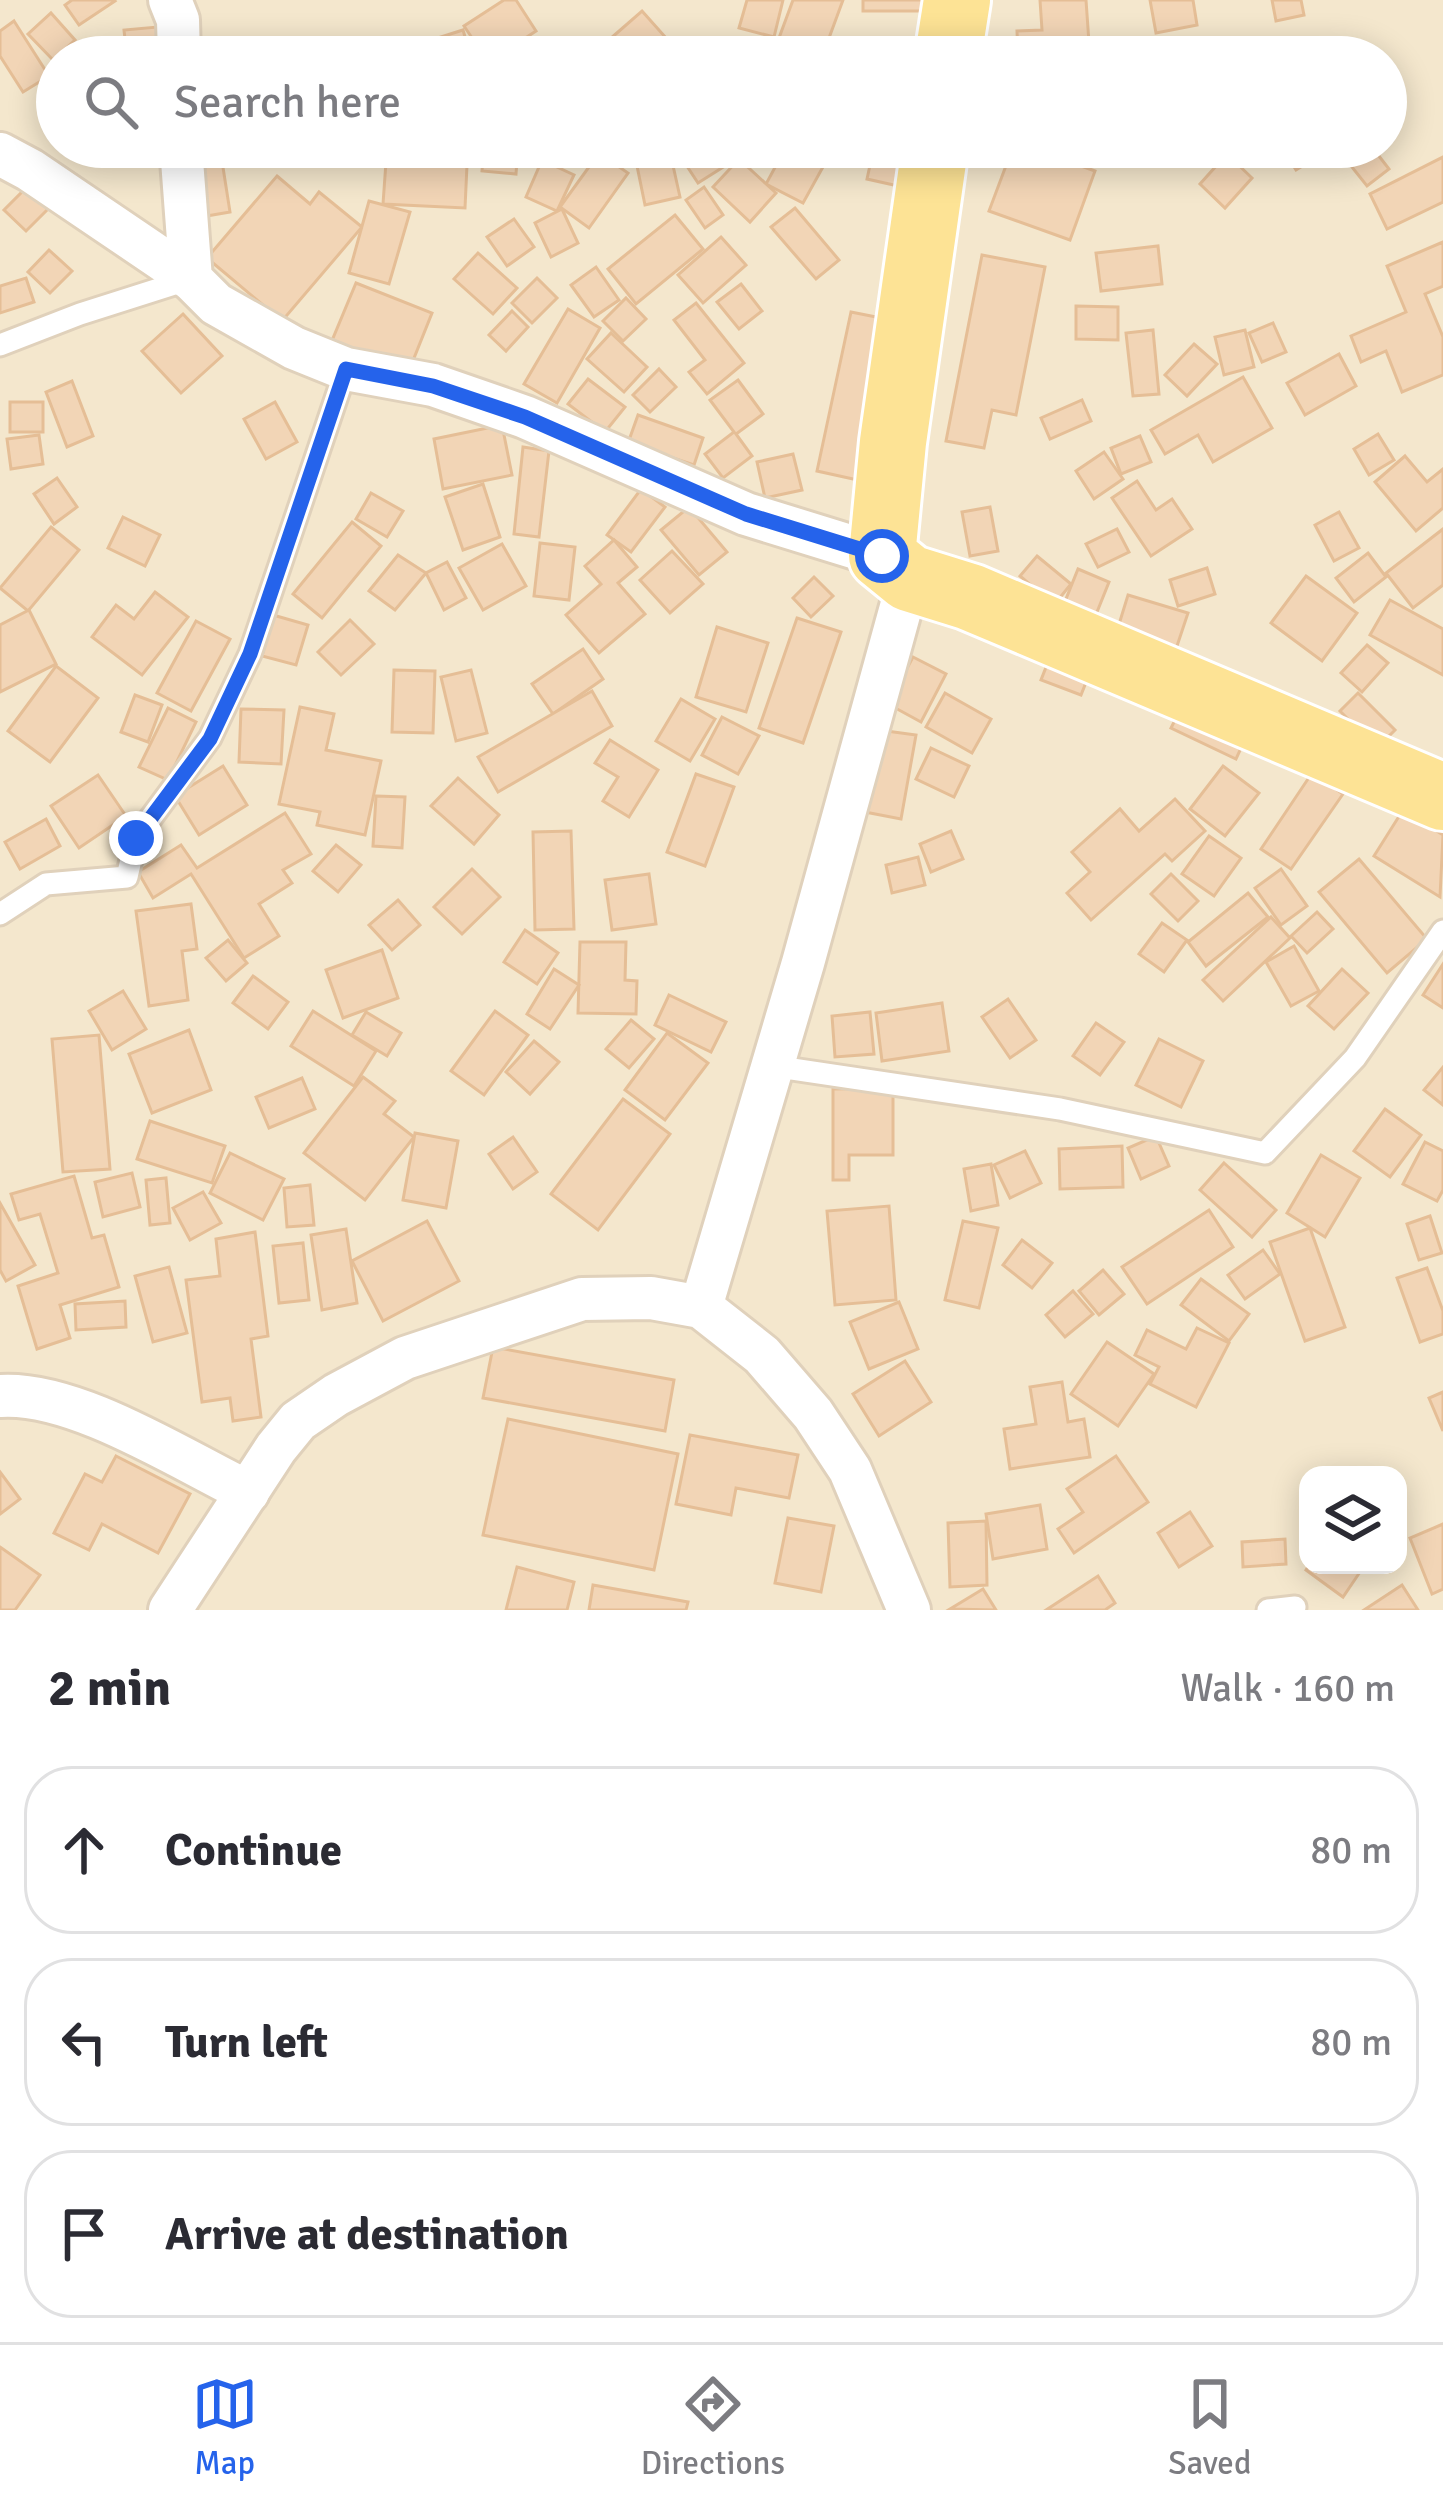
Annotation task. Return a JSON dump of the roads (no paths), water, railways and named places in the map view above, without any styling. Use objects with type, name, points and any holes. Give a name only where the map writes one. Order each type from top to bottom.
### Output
[{"type":"main road","points":[[951,36],[957,0]]},
{"type":"main road","points":[[932,168],[893,442],[896,567],[1443,797]]},
{"type":"street","points":[[170,0],[178,36]]},
{"type":"street","points":[[0,154],[191,279],[216,304],[294,348],[346,369],[433,386],[525,417],[746,514],[896,567],[772,1066],[701,1307]]},
{"type":"street","points":[[183,168],[191,279]]},
{"type":"street","points":[[170,1610],[298,1421],[405,1358],[582,1299],[651,1298],[701,1307],[762,1355],[813,1414],[850,1470],[909,1610]]},
{"type":"street","points":[[0,1396],[25,1394],[74,1406],[248,1492]]},
{"type":"lane","points":[[0,345],[191,279]]},
{"type":"lane","points":[[0,911],[46,884],[127,878],[136,838],[210,739],[250,654],[346,369]]},
{"type":"lane","points":[[772,1066],[1060,1109],[1265,1153],[1355,1058],[1443,931]]},
{"type":"lane","points":[[1268,1610],[1294,1607]]}]
